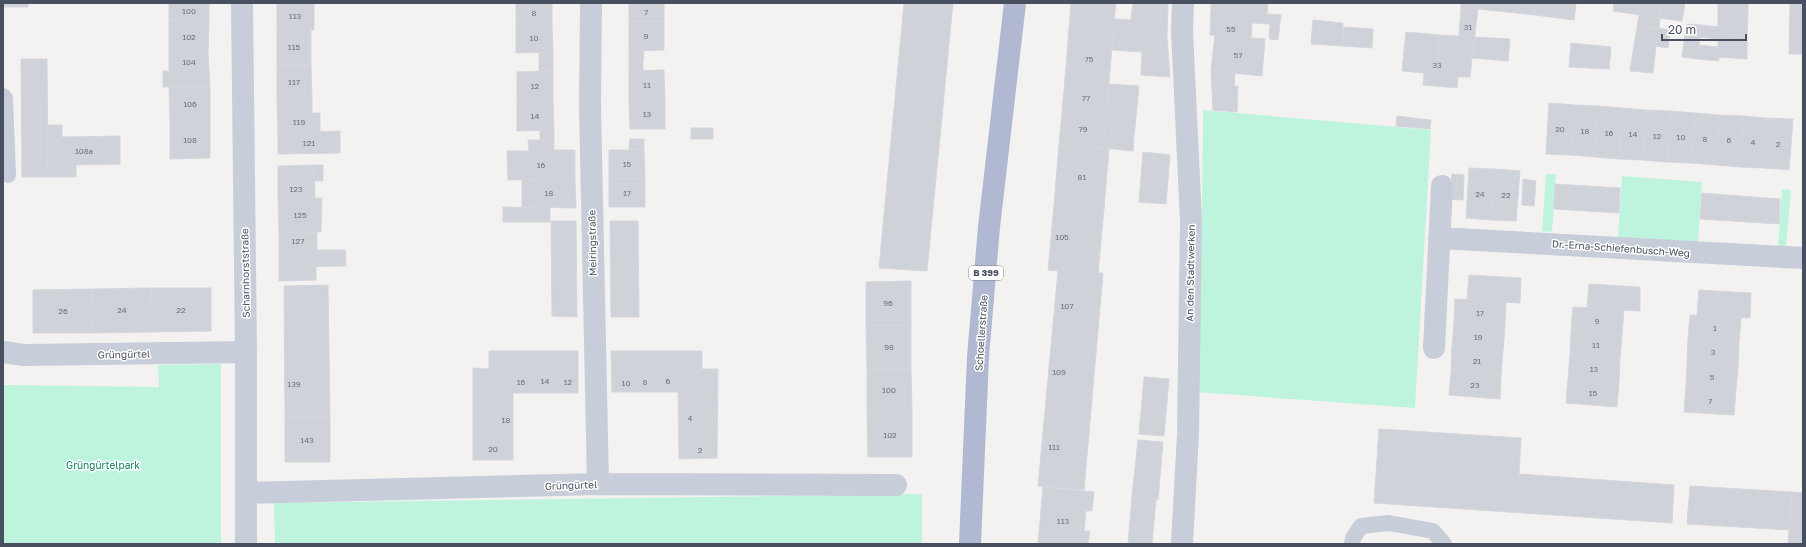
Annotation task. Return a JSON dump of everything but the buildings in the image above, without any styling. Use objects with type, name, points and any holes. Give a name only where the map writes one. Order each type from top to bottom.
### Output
[{"type":"main road","name":"Schoellerstraße","points":[[970,544],[980,334],[989,227],[1015,3]]},
{"type":"street","name":"Scharnhorststraße","points":[[242,3],[246,352],[246,544]]},
{"type":"street","name":"Meiringstraße","points":[[591,3],[590,106],[598,484]]},
{"type":"street","name":"An den Stadtwerken","points":[[1182,544],[1188,434],[1191,220],[1182,38],[1183,3]]},
{"type":"street","points":[[1434,348],[1442,186]]},
{"type":"street","name":"Dr.-Erna-Schiefenbusch-Weg","points":[[1439,238],[1803,258]]},
{"type":"street","name":"Grüngürtel","points":[[3,352],[24,355],[246,352]]},
{"type":"street","name":"Grüngürtel","points":[[246,493],[598,484],[896,485]]},
{"type":"lane","points":[[3,96],[5,98],[8,175]]},
{"type":"lane","points":[[1352,544],[1353,538],[1361,526],[1389,523],[1433,531],[1444,544]]},
{"type":"green space","points":[[1203,110],[1431,130],[1415,408],[1196,392],[1202,223]]},
{"type":"green space","points":[[1546,174],[1556,174],[1552,232],[1542,231]]},
{"type":"green space","points":[[1622,176],[1702,182],[1698,242],[1618,237]]},
{"type":"green space","points":[[1782,189],[1791,190],[1786,247],[1778,247]]},
{"type":"green space","name":"Grüngürtelpark","points":[[221,364],[221,544],[3,544],[3,385],[159,387],[158,365]]},
{"type":"green space","points":[[922,494],[922,544],[275,544],[274,503]]}]
